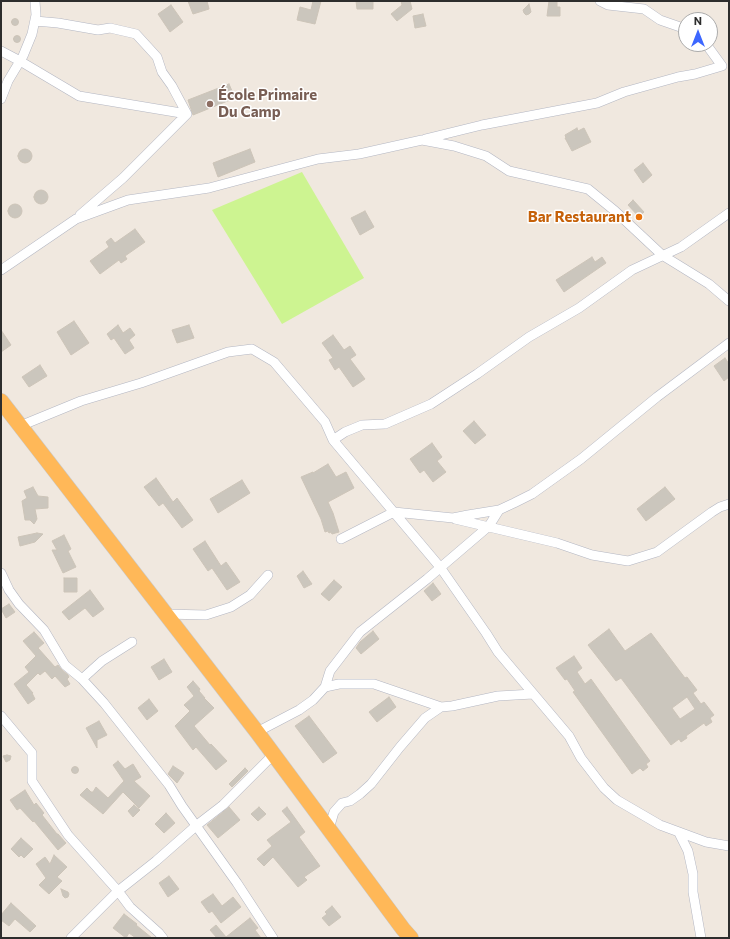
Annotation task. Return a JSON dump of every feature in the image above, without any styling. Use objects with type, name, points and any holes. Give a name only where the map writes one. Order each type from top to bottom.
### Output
[{"type":"highway","points":[[1,401],[257,732],[411,938]]},
{"type":"street","points":[[1,99],[8,81],[26,49],[36,22],[35,1]]},
{"type":"street","points":[[600,1],[608,5],[644,9],[660,20],[678,26]]},
{"type":"street","points":[[36,22],[58,23],[98,30],[110,28],[136,34],[157,57],[162,72],[172,86],[187,114]]},
{"type":"street","points":[[1,51],[79,96],[187,114]]},
{"type":"street","points":[[76,219],[128,200],[208,188],[318,159],[359,154],[482,125],[597,103],[624,92],[722,66],[712,52]]},
{"type":"street","points":[[1,270],[76,219],[123,178],[187,114]]},
{"type":"street","points":[[422,140],[454,146],[486,156],[509,171],[588,189],[615,211],[662,255],[709,284],[729,301]]},
{"type":"street","points":[[333,440],[345,432],[362,425],[385,424],[431,404],[529,337],[579,308],[632,270],[681,247],[729,213]]},
{"type":"street","points":[[453,518],[499,510],[532,494],[581,459],[657,397],[729,344]]},
{"type":"street","points":[[20,426],[81,401],[141,383],[228,352],[252,350],[274,362],[325,422],[333,440],[440,567],[498,652],[515,670],[533,694],[569,736],[581,758],[604,788],[616,800],[660,825],[706,842],[729,846]]},
{"type":"street","points":[[341,539],[394,512],[453,518],[557,543],[592,555],[628,561],[657,552],[712,512],[729,504]]},
{"type":"street","points":[[257,732],[300,710],[313,700],[325,687],[330,671],[360,632],[427,579],[489,526],[499,510]]},
{"type":"street","points":[[1,573],[18,604],[44,630],[65,665],[82,679],[104,703],[135,744],[170,786],[182,806],[237,883],[273,938]]},
{"type":"street","points":[[165,614],[206,615],[231,607],[250,595],[268,575]]},
{"type":"street","points":[[82,679],[102,661],[132,642]]},
{"type":"street","points":[[325,687],[339,684],[374,684],[440,707],[452,706],[498,696],[533,694]]},
{"type":"street","points":[[329,830],[334,812],[342,804],[350,801],[371,784],[425,718],[440,707]]},
{"type":"street","points":[[1,716],[32,753],[32,781],[68,835],[118,891],[130,907],[159,932],[163,938]]},
{"type":"street","points":[[71,938],[118,891],[223,805],[273,754]]},
{"type":"street","points":[[679,833],[688,851],[694,874],[694,892],[701,938]]},
{"type":"green space","points":[[302,172],[364,278],[282,324],[212,210]]},
{"type":"building","points":[[188,1],[207,1],[209,9],[193,14]]},
{"type":"building","points":[[313,1],[321,1],[315,24],[297,20],[300,7],[311,10]]},
{"type":"building","points":[[356,1],[373,1],[373,9],[357,9]]},
{"type":"building","points":[[401,1],[410,1],[412,9],[397,21],[391,14],[402,5]]},
{"type":"building","points":[[549,1],[557,1],[557,7],[560,7],[560,16],[547,16]]},
{"type":"building","points":[[529,4],[531,12],[526,15],[523,10]]},
{"type":"building","points":[[171,5],[183,22],[170,32],[158,14]]},
{"type":"building","points":[[423,14],[426,26],[415,28],[413,16]]},
{"type":"building","points":[[15,18],[18,19],[18,25],[15,26],[12,25],[11,22],[12,19]]},
{"type":"building","points":[[17,35],[20,36],[20,42],[17,43],[14,42],[13,39],[14,36]]},
{"type":"building","points":[[229,84],[235,98],[193,115],[188,100]]},
{"type":"building","points":[[577,128],[578,131],[584,128],[591,142],[572,151],[565,138],[565,135]]},
{"type":"building","points":[[25,149],[30,151],[32,156],[30,161],[25,163],[20,161],[18,156],[20,151]]},
{"type":"building","points":[[250,149],[255,162],[218,177],[213,163]]},
{"type":"building","points":[[643,163],[652,175],[643,183],[634,170]]},
{"type":"building","points":[[41,190],[46,192],[48,197],[46,202],[41,204],[36,202],[34,197],[36,192]]},
{"type":"building","points":[[633,200],[644,212],[639,217],[628,205]]},
{"type":"building","points":[[15,204],[20,206],[22,211],[20,216],[15,218],[10,216],[8,211],[10,206]]},
{"type":"building","points":[[365,211],[374,227],[360,235],[351,218]]},
{"type":"building","points":[[135,229],[145,242],[125,256],[127,259],[121,263],[119,260],[100,274],[90,261],[109,247],[106,242],[111,238],[115,243]]},
{"type":"building","points":[[592,257],[595,262],[602,257],[606,263],[564,292],[556,280]]},
{"type":"building","points":[[74,321],[89,343],[71,355],[57,332]]},
{"type":"building","points":[[118,325],[123,333],[130,328],[135,335],[129,340],[134,348],[125,354],[114,338],[111,340],[107,334]]},
{"type":"building","points":[[189,325],[194,338],[177,343],[172,330]]},
{"type":"building","points":[[1,330],[11,345],[1,352]]},
{"type":"building","points":[[333,335],[344,350],[350,346],[356,355],[350,359],[365,379],[353,387],[339,367],[335,370],[329,360],[333,358],[322,343]]},
{"type":"building","points":[[725,358],[729,364],[729,377],[724,381],[714,366]]},
{"type":"building","points":[[40,365],[47,376],[29,387],[22,377]]},
{"type":"building","points":[[474,421],[486,435],[475,444],[463,431]]},
{"type":"building","points":[[432,443],[442,457],[437,461],[446,472],[433,482],[424,470],[420,473],[410,459]]},
{"type":"building","points":[[328,464],[336,477],[346,472],[354,488],[328,502],[339,532],[332,534],[328,531],[325,532],[321,519],[301,477],[313,473]]},
{"type":"building","points":[[156,478],[173,502],[177,498],[193,520],[182,528],[163,503],[159,506],[144,487]]},
{"type":"building","points":[[242,480],[250,493],[218,513],[210,499]]},
{"type":"building","points":[[33,487],[38,496],[48,497],[48,508],[35,509],[37,519],[34,524],[30,520],[25,520],[22,501],[27,498],[24,491]]},
{"type":"building","points":[[665,487],[675,499],[646,521],[637,509]]},
{"type":"building","points":[[37,533],[43,534],[35,542],[20,546],[18,537]]},
{"type":"building","points":[[64,535],[71,549],[68,551],[76,567],[63,573],[52,550],[57,550],[52,541]]},
{"type":"building","points":[[205,541],[221,566],[226,562],[240,582],[227,590],[212,568],[208,571],[193,549]]},
{"type":"building","points":[[303,571],[312,584],[304,588],[297,576]]},
{"type":"building","points":[[64,578],[77,578],[77,592],[64,592]]},
{"type":"building","points":[[334,580],[342,587],[329,601],[321,594]]},
{"type":"building","points":[[433,583],[441,594],[432,601],[424,591]]},
{"type":"building","points":[[90,590],[104,609],[93,617],[85,608],[69,620],[62,612]]},
{"type":"building","points":[[9,604],[15,612],[6,618],[1,609]]},
{"type":"building","points":[[609,629],[625,651],[651,633],[685,678],[687,677],[697,690],[693,693],[701,704],[704,702],[714,715],[710,718],[712,722],[706,726],[704,723],[686,736],[687,738],[681,742],[679,739],[671,745],[621,678],[616,681],[588,645]],"holes":[[[687,697],[695,709],[680,719],[672,708]]]},
{"type":"building","points":[[373,631],[379,639],[361,654],[356,648],[360,642]]},
{"type":"building","points":[[34,632],[44,643],[38,648],[55,667],[58,665],[68,675],[69,677],[67,679],[70,684],[65,687],[55,676],[52,679],[45,671],[40,675],[38,673],[26,685],[33,693],[35,699],[28,704],[14,684],[29,672],[25,667],[36,656],[23,641]]},
{"type":"building","points":[[574,656],[582,668],[577,672],[585,684],[591,679],[650,761],[646,764],[648,767],[643,771],[640,768],[632,774],[573,692],[575,691],[567,679],[565,680],[556,668]]},
{"type":"building","points":[[164,659],[172,672],[159,680],[151,667]]},
{"type":"building","points":[[193,681],[200,689],[199,691],[204,698],[214,708],[194,726],[210,745],[211,744],[227,761],[216,770],[196,747],[193,750],[175,726],[190,711],[184,705],[194,696],[187,687]]},
{"type":"building","points":[[389,697],[396,707],[377,722],[369,712]]},
{"type":"building","points":[[149,699],[158,711],[147,720],[138,708]]},
{"type":"building","points":[[309,716],[337,753],[323,763],[295,726]]},
{"type":"building","points":[[99,721],[107,735],[97,740],[97,748],[86,728]]},
{"type":"building","points":[[3,756],[11,756],[10,760],[6,762]]},
{"type":"building","points":[[118,761],[125,769],[133,764],[141,777],[134,781],[150,796],[139,808],[123,792],[103,814],[80,795],[87,788],[93,792],[96,787],[108,798],[124,781],[113,765]]},
{"type":"building","points":[[75,766],[79,770],[75,774],[71,770]]},
{"type":"building","points":[[173,766],[184,773],[177,783],[168,774]]},
{"type":"building","points":[[245,768],[248,771],[232,787],[229,784]]},
{"type":"building","points":[[25,790],[34,805],[36,803],[44,813],[42,815],[66,843],[58,850],[34,821],[33,822],[20,808],[17,810],[10,800]]},
{"type":"building","points":[[134,805],[140,810],[133,817],[128,811]]},
{"type":"building","points":[[229,807],[240,820],[218,838],[207,825]]},
{"type":"building","points":[[259,807],[266,814],[258,821],[251,814]]},
{"type":"building","points":[[287,807],[305,832],[299,837],[320,866],[304,877],[307,880],[298,887],[273,857],[264,866],[257,859],[272,846],[267,840],[291,822],[282,811]]},
{"type":"building","points":[[166,813],[175,823],[164,833],[155,824]]},
{"type":"building","points":[[21,838],[33,849],[24,858],[21,855],[19,857],[11,849]]},
{"type":"building","points":[[54,855],[67,867],[57,877],[62,881],[49,894],[39,885],[46,878],[36,864],[45,857],[50,864]]},
{"type":"building","points":[[169,876],[179,889],[168,897],[159,883]]},
{"type":"building","points":[[61,889],[68,892],[68,897],[65,898],[63,896]]},
{"type":"building","points":[[213,894],[222,906],[233,897],[241,907],[221,923],[212,911],[209,913],[201,902]]},
{"type":"building","points":[[11,903],[36,926],[30,932],[15,919],[9,926],[1,920],[1,915]]},
{"type":"building","points":[[332,906],[341,917],[329,926],[322,918],[327,914],[325,912]]},
{"type":"building","points":[[124,914],[152,938],[136,938],[129,933],[126,938],[113,928]]},
{"type":"building","points":[[250,918],[258,928],[255,930],[261,938],[217,938],[210,930],[216,925],[226,937]]},
{"type":"place","name":"École Primaire Du Camp","points":[[210,104]]},
{"type":"place","name":"Bar Restaurant","points":[[639,217]]}]
